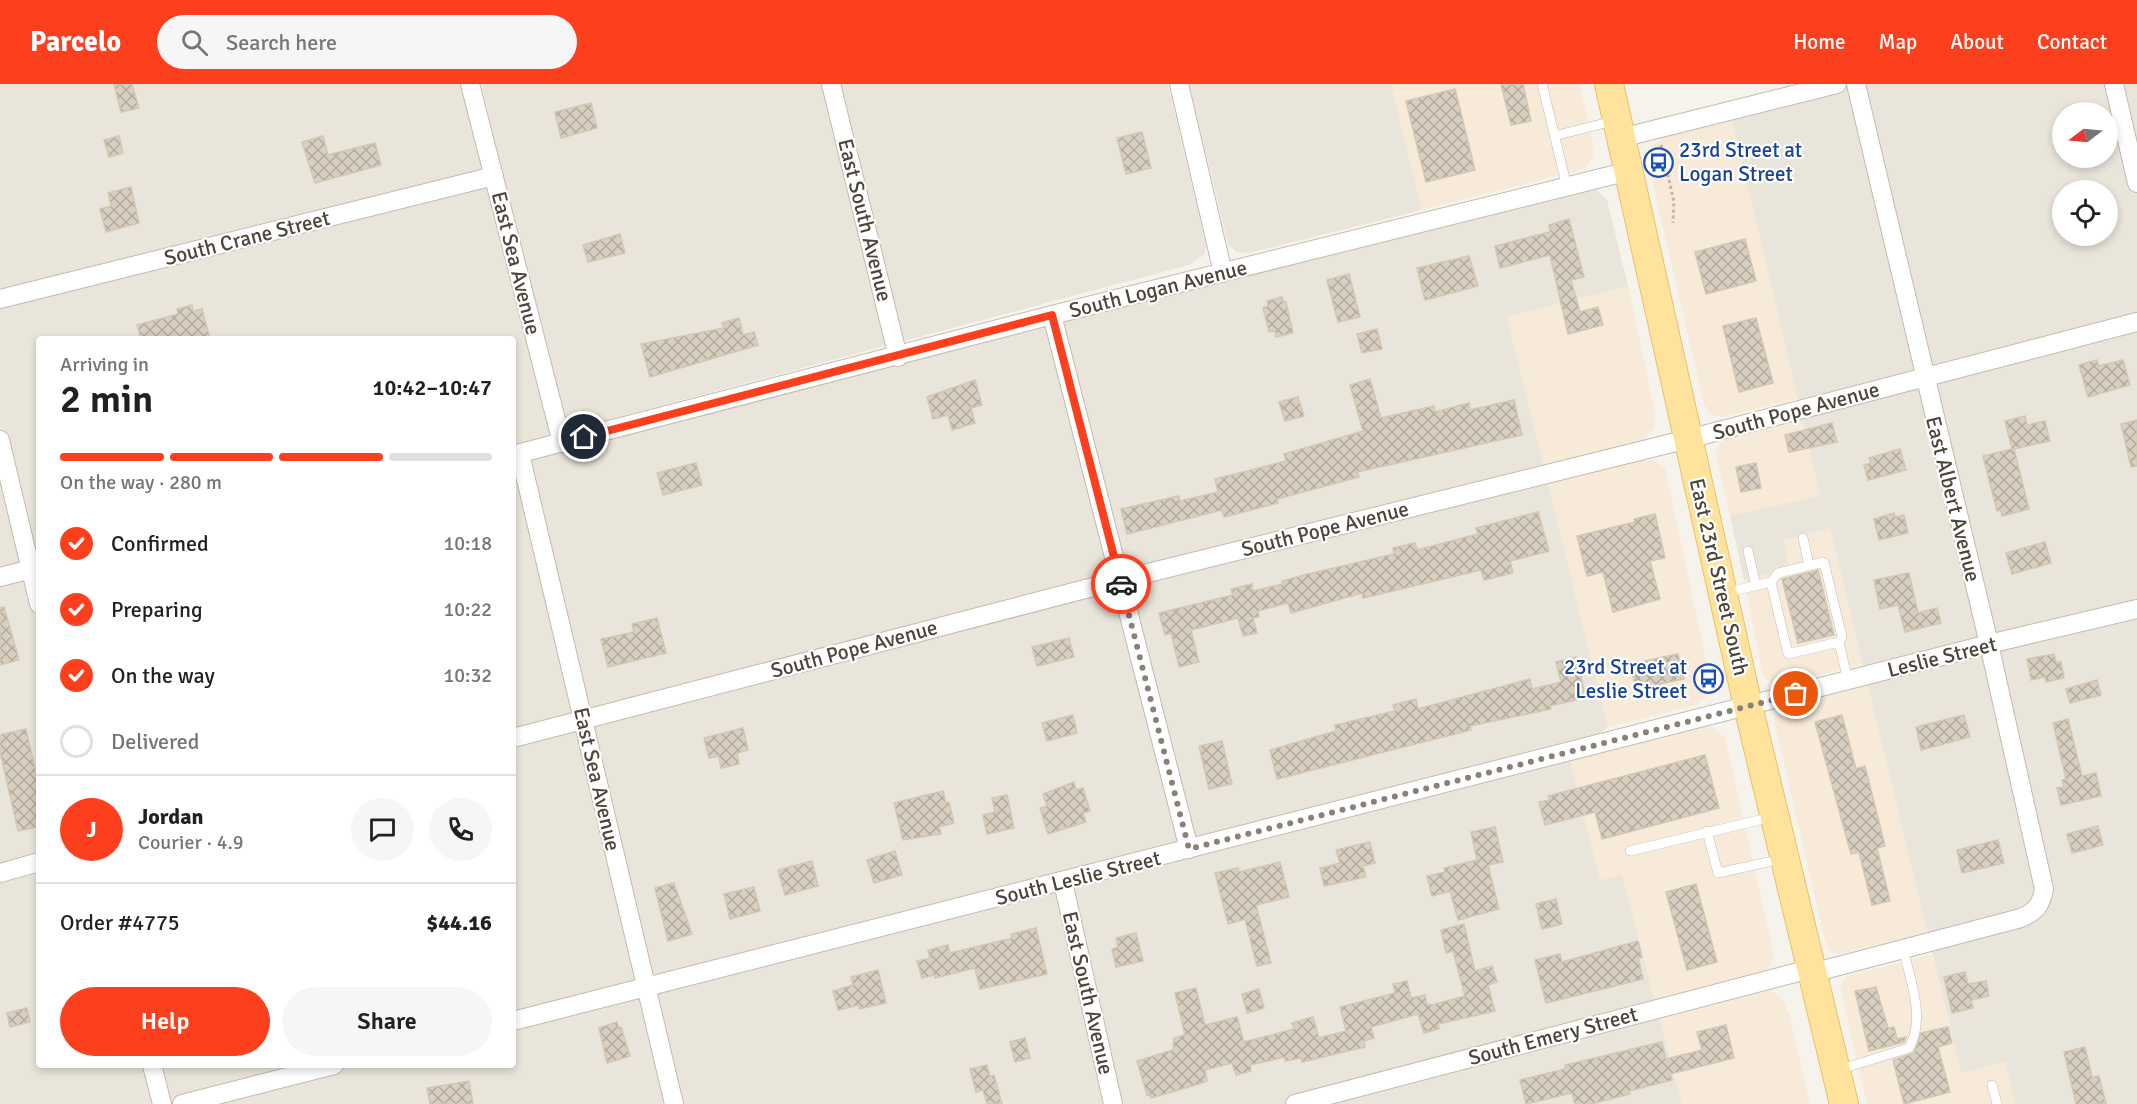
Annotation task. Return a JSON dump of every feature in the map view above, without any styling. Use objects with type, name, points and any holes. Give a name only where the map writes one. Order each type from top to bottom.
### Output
[{"type":"main road","name":"East 23rd Street South","points":[[1609,84],[1748,706],[1844,1104]]},
{"type":"street","name":"East Sea Avenue","points":[[470,84],[562,443]]},
{"type":"street","name":"East South Avenue","points":[[831,84],[898,357]]},
{"type":"street","points":[[1179,84],[1223,273]]},
{"type":"street","points":[[1619,129],[1837,84]]},
{"type":"street","name":"East Albert Avenue","points":[[1856,84],[1989,644],[2044,889],[2041,904],[2035,911]]},
{"type":"street","points":[[2114,84],[2137,183]]},
{"type":"street","name":"South Logan Avenue","points":[[516,455],[1052,315],[1629,171]]},
{"type":"street","name":"South Crane Street","points":[[0,299],[494,176]]},
{"type":"street","points":[[1052,315],[1189,849]]},
{"type":"street","name":"South Pope Avenue","points":[[516,737],[1120,580],[1688,439],[2137,322]]},
{"type":"street","points":[[0,440],[35,568],[0,577]]},
{"type":"street","name":"East Sea Avenue","points":[[516,455],[583,720],[674,1104]]},
{"type":"street","name":"Leslie Street","points":[[1748,706],[1989,644],[2137,609]]},
{"type":"street","name":"South Leslie Street","points":[[516,1020],[1748,706]]},
{"type":"street","points":[[0,873],[36,863]]},
{"type":"street","name":"East South Avenue","points":[[1063,882],[1113,1104]]},
{"type":"street","name":"South Emery Street","points":[[1295,1104],[1903,949],[2021,918],[2035,911]]},
{"type":"street","points":[[153,1068],[162,1104]]},
{"type":"street","points":[[182,1104],[322,1068]]},
{"type":"lane","points":[[1542,84],[1567,187]]},
{"type":"lane","points":[[1554,136],[1619,129]]},
{"type":"lane","points":[[1803,538],[1809,565]]},
{"type":"lane","points":[[1748,551],[1756,586]]},
{"type":"lane","points":[[1723,594],[1771,582],[1778,573],[1824,562],[1842,637],[1839,642],[1848,681]]},
{"type":"lane","points":[[1771,582],[1788,654],[1839,642]]},
{"type":"lane","points":[[1630,851],[1774,816]]},
{"type":"lane","points":[[1707,831],[1718,873],[1784,858]]},
{"type":"lane","points":[[1836,1071],[1910,1048],[1916,1037],[1916,1008],[1903,949]]},
{"type":"lane","points":[[1992,1085],[1997,1104]]},
{"type":"path","points":[[1660,140],[1674,202],[1673,223]]},
{"type":"shaded area","points":[[0,84],[465,84],[546,421],[559,444],[1571,188],[1595,189],[1607,200],[1628,286],[1507,317],[1608,727],[1569,757],[1600,880],[1622,874],[1682,1104],[0,1104]]},
{"type":"shaded area","points":[[481,84],[1168,84],[1206,245],[1204,255],[1189,265],[577,428],[568,426],[560,414]]},
{"type":"shaded area","points":[[1189,84],[1391,84],[1422,210],[1249,253],[1237,252],[1228,244]]},
{"type":"shaded area","points":[[1391,84],[1579,84],[1594,147],[1592,160],[1584,169],[1422,210]]},
{"type":"shaded area","points":[[1832,84],[2137,84],[2137,1104],[2015,1104],[2005,1062],[1961,1073],[1830,529],[1784,540],[1790,568],[1744,580],[1730,516],[1820,495],[1732,119]]},
{"type":"shaded area","points":[[1732,119],[1798,399],[1721,417],[1711,415],[1704,404],[1648,163],[1652,146],[1666,136]]},
{"type":"shaded area","points":[[1628,286],[1655,413],[1654,428],[1642,441],[1544,467],[1507,317]]},
{"type":"shaded area","points":[[1803,420],[1820,496],[1730,516],[1715,450],[1721,441]]},
{"type":"shaded area","points":[[1637,460],[1654,460],[1665,468],[1711,683],[1707,696],[1699,704],[1608,727],[1548,483]]},
{"type":"shaded area","points":[[1830,528],[1862,664],[1781,685],[1771,683],[1763,675],[1744,580],[1790,568],[1784,540]]},
{"type":"shaded area","points":[[1867,684],[1927,933],[1840,954],[1829,950],[1824,936],[1774,720],[1781,707],[1800,700]]},
{"type":"shaded area","points":[[1703,725],[1714,728],[1725,738],[1774,956],[1769,967],[1759,975],[1655,1002],[1622,875],[1600,880],[1569,757]]},
{"type":"shaded area","points":[[1932,954],[1961,1073],[2005,1062],[2015,1104],[1867,1104],[1840,987],[1847,976]]},
{"type":"shaded area","points":[[1770,990],[1781,997],[1789,1013],[1810,1104],[1682,1104],[1660,1019]]},
{"type":"building","points":[[114,84],[132,84],[139,108],[121,112]]},
{"type":"building","points":[[1501,84],[1523,84],[1531,121],[1511,125]]},
{"type":"building","points":[[1455,89],[1475,170],[1426,182],[1406,101]]},
{"type":"building","points":[[591,103],[597,128],[561,138],[555,112]]},
{"type":"building","points":[[1142,132],[1151,168],[1126,174],[1117,138]]},
{"type":"building","points":[[119,136],[123,153],[109,157],[104,140]]},
{"type":"building","points":[[323,136],[328,155],[375,143],[381,165],[315,183],[302,142]]},
{"type":"building","points":[[131,187],[139,223],[106,232],[100,209],[111,206],[108,193]]},
{"type":"building","points":[[1569,219],[1584,277],[1571,280],[1580,312],[1598,307],[1603,325],[1568,334],[1550,255],[1500,268],[1495,246],[1550,232],[1549,225]]},
{"type":"building","points":[[620,234],[625,253],[588,262],[583,245]]},
{"type":"building","points":[[1745,239],[1756,281],[1706,294],[1695,252]]},
{"type":"building","points":[[1469,256],[1478,286],[1425,300],[1417,268]]},
{"type":"building","points":[[1349,274],[1360,317],[1338,322],[1327,280]]},
{"type":"building","points":[[1282,297],[1283,302],[1286,302],[1293,333],[1276,337],[1275,331],[1269,332],[1263,308],[1268,306],[1267,301]]},
{"type":"building","points":[[192,305],[193,311],[202,309],[209,336],[140,336],[137,325],[178,314],[177,309]]},
{"type":"building","points":[[739,318],[743,335],[754,332],[758,345],[650,377],[641,344],[724,328],[722,323]]},
{"type":"building","points":[[1756,318],[1773,383],[1739,392],[1723,326]]},
{"type":"building","points":[[1377,329],[1382,349],[1362,353],[1357,334]]},
{"type":"building","points":[[2097,360],[2099,366],[2123,360],[2130,385],[2088,397],[2079,365]]},
{"type":"building","points":[[1370,379],[1381,418],[1434,406],[1435,412],[1469,403],[1470,410],[1514,400],[1522,435],[1357,472],[1359,477],[1277,499],[1278,503],[1224,517],[1222,510],[1127,534],[1121,509],[1179,496],[1180,501],[1218,492],[1215,479],[1286,461],[1284,454],[1363,431],[1350,385]]},
{"type":"building","points":[[975,380],[982,405],[971,408],[975,423],[952,430],[948,415],[933,419],[927,397]]},
{"type":"building","points":[[1298,397],[1304,416],[1285,421],[1279,402]]},
{"type":"building","points":[[2025,416],[2027,425],[2045,421],[2050,441],[2014,449],[2029,509],[2002,516],[2001,510],[1997,511],[1983,456],[2012,449],[2005,421]]},
{"type":"building","points":[[2137,420],[2137,466],[2131,467],[2121,424]]},
{"type":"building","points":[[1832,423],[1837,442],[1789,452],[1785,435]]},
{"type":"building","points":[[1900,449],[1906,470],[1868,480],[1864,465],[1871,463],[1869,458]]},
{"type":"building","points":[[696,463],[702,485],[663,495],[657,473]]},
{"type":"building","points":[[1756,463],[1761,488],[1741,492],[1736,467]]},
{"type":"building","points":[[1538,512],[1549,551],[1510,561],[1513,573],[1484,580],[1481,570],[1363,598],[1362,593],[1291,613],[1288,603],[1258,611],[1259,617],[1253,618],[1257,633],[1243,636],[1238,618],[1191,630],[1199,662],[1179,667],[1171,633],[1165,635],[1159,613],[1233,595],[1231,589],[1252,584],[1253,591],[1283,584],[1282,581],[1304,575],[1394,554],[1393,548],[1415,543],[1417,550],[1478,534],[1476,528]]},
{"type":"building","points":[[1894,513],[1895,517],[1904,515],[1908,533],[1879,540],[1874,519]]},
{"type":"building","points":[[1655,514],[1665,558],[1650,561],[1660,599],[1613,612],[1603,572],[1587,576],[1577,536],[1635,522],[1634,519]]},
{"type":"building","points":[[2045,542],[2051,563],[2012,574],[2006,553]]},
{"type":"building","points":[[1818,570],[1834,635],[1798,643],[1782,579]]},
{"type":"building","points":[[1909,573],[1918,613],[1937,608],[1941,623],[1905,632],[1898,605],[1880,609],[1874,580]]},
{"type":"building","points":[[4,607],[19,660],[0,665],[0,608]]},
{"type":"building","points":[[657,618],[666,653],[608,667],[601,639],[634,632],[632,624]]},
{"type":"building","points":[[1069,638],[1074,657],[1037,666],[1032,647]]},
{"type":"building","points":[[1678,654],[1684,679],[1636,689],[1630,664]]},
{"type":"building","points":[[2054,654],[2056,662],[2061,662],[2064,678],[2046,682],[2045,677],[2031,680],[2027,659]]},
{"type":"building","points":[[1576,657],[1584,698],[1550,706],[1551,709],[1470,726],[1471,730],[1277,779],[1270,750],[1336,731],[1335,725],[1395,711],[1393,705],[1416,699],[1418,709],[1530,679],[1532,689],[1561,682],[1556,662]]},
{"type":"building","points":[[2097,680],[2101,695],[2070,703],[2066,689]]},
{"type":"building","points":[[1073,715],[1077,733],[1047,741],[1042,723]]},
{"type":"building","points":[[1842,715],[1856,769],[1865,766],[1885,846],[1877,848],[1890,901],[1872,905],[1859,852],[1851,854],[1815,722]]},
{"type":"building","points":[[1964,715],[1970,737],[1921,750],[1916,727]]},
{"type":"building","points":[[2068,719],[2082,776],[2096,773],[2101,796],[2061,805],[2057,788],[2064,787],[2062,780],[2066,779],[2053,723]]},
{"type":"building","points":[[743,728],[748,750],[737,753],[739,764],[721,768],[719,756],[709,758],[704,738]]},
{"type":"building","points":[[26,729],[36,773],[36,828],[18,831],[0,752],[0,735]]},
{"type":"building","points":[[1222,741],[1232,784],[1209,789],[1199,746]]},
{"type":"building","points":[[1705,755],[1719,808],[1602,839],[1595,812],[1545,825],[1539,802],[1550,800],[1548,796]]},
{"type":"building","points":[[1074,782],[1076,790],[1083,788],[1090,811],[1083,813],[1086,822],[1048,834],[1040,808],[1047,806],[1043,794]]},
{"type":"building","points":[[943,791],[946,803],[949,802],[954,823],[939,827],[941,834],[903,840],[894,803]]},
{"type":"building","points":[[1007,795],[1014,828],[987,834],[983,815],[995,812],[992,798]]},
{"type":"building","points":[[2098,826],[2103,845],[2072,853],[2067,834]]},
{"type":"building","points":[[1495,827],[1503,862],[1488,865],[1499,909],[1458,920],[1450,891],[1432,896],[1427,876],[1445,872],[1444,868],[1477,860],[1471,832]]},
{"type":"building","points":[[1998,840],[2004,863],[1962,873],[1957,850]]},
{"type":"building","points":[[1370,842],[1375,863],[1363,866],[1366,877],[1324,886],[1320,868],[1340,863],[1336,850]]},
{"type":"building","points":[[895,851],[902,875],[874,883],[867,860]]},
{"type":"building","points":[[812,861],[818,886],[785,895],[778,870]]},
{"type":"building","points":[[1280,862],[1289,897],[1256,905],[1271,963],[1257,966],[1245,919],[1228,924],[1215,873],[1238,868],[1239,872]]},
{"type":"building","points":[[674,883],[692,934],[668,941],[655,888]]},
{"type":"building","points":[[1696,884],[1717,962],[1687,970],[1666,892]]},
{"type":"building","points":[[754,887],[760,911],[730,919],[724,894]]},
{"type":"building","points":[[1556,899],[1562,924],[1542,929],[1536,904]]},
{"type":"building","points":[[1464,924],[1475,971],[1492,966],[1497,982],[1488,985],[1495,1011],[1438,1024],[1439,1029],[1424,1033],[1418,1014],[1371,1027],[1374,1038],[1364,1041],[1365,1047],[1302,1062],[1301,1058],[1285,1061],[1285,1057],[1250,1065],[1251,1071],[1236,1075],[1232,1063],[1205,1070],[1207,1081],[1151,1098],[1150,1094],[1147,1095],[1137,1061],[1173,1050],[1174,1038],[1185,1035],[1175,993],[1196,988],[1205,1025],[1237,1017],[1244,1042],[1294,1029],[1292,1023],[1313,1017],[1319,1038],[1346,1031],[1340,1007],[1395,993],[1393,984],[1407,981],[1411,998],[1425,995],[1427,1004],[1432,1005],[1465,996],[1453,951],[1446,953],[1441,930]]},
{"type":"building","points":[[1036,928],[1047,974],[980,989],[975,968],[935,978],[935,975],[922,978],[917,961],[930,958],[928,950],[948,945],[950,953],[1012,938],[1011,934]]},
{"type":"building","points":[[1136,933],[1143,961],[1116,967],[1112,949],[1118,947],[1116,938]]},
{"type":"building","points":[[1638,941],[1642,957],[1638,958],[1643,979],[1546,1003],[1535,960],[1560,954],[1562,962]]},
{"type":"building","points":[[878,970],[886,1003],[859,1009],[859,1005],[838,1010],[833,991],[853,985],[851,977]]},
{"type":"building","points":[[1965,972],[1968,984],[1986,981],[1989,996],[1971,1000],[1973,1008],[1952,1013],[1944,977]]},
{"type":"building","points":[[1876,987],[1888,1028],[1894,1027],[1897,1039],[1906,1037],[1904,1042],[1869,1051],[1855,991]]},
{"type":"building","points":[[1259,989],[1264,1008],[1247,1013],[1242,994]]},
{"type":"building","points":[[27,1008],[30,1022],[10,1027],[7,1013]]},
{"type":"building","points":[[617,1022],[619,1028],[621,1027],[630,1056],[607,1063],[599,1028]]},
{"type":"building","points":[[1726,1025],[1734,1058],[1670,1074],[1672,1080],[1591,1104],[1575,1104],[1572,1093],[1526,1104],[1520,1080],[1565,1069],[1565,1065],[1662,1042],[1666,1059],[1702,1050],[1697,1032]]},
{"type":"building","points":[[1948,1027],[1952,1043],[1938,1047],[1950,1092],[1904,1104],[1893,1060],[1914,1053],[1921,1033]]},
{"type":"building","points":[[1025,1038],[1030,1058],[1015,1062],[1010,1042]]},
{"type":"building","points":[[2085,1047],[2092,1077],[2099,1076],[2106,1104],[2076,1104],[2064,1052]]},
{"type":"building","points":[[987,1065],[990,1077],[994,1075],[1002,1104],[987,1104],[983,1090],[976,1092],[970,1069]]},
{"type":"building","points":[[469,1081],[473,1104],[430,1104],[427,1088]]},
{"type":"way so far","points":[[1121,584],[1189,849],[1796,694]]},
{"type":"place","name":"23rd Street at Logan Street","points":[[1658,162]]},
{"type":"place","name":"23rd Street at Leslie Street","points":[[1708,679]]},
{"type":"route","points":[[584,437],[1052,315],[1121,584]]}]
